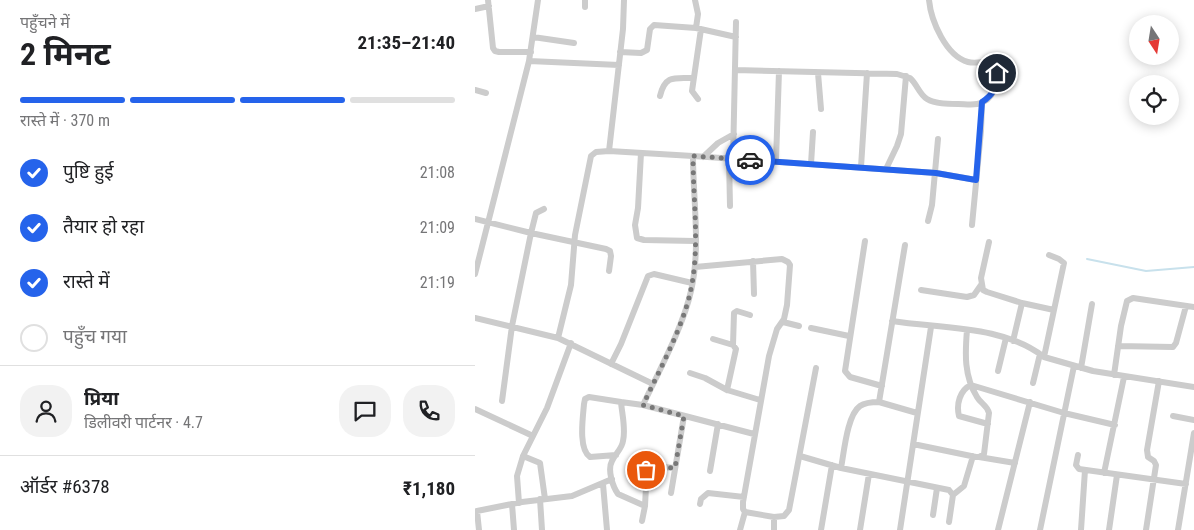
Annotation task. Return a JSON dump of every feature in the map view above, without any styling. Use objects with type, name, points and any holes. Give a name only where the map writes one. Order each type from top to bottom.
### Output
[{"type":"street","points":[[475,274],[529,61],[538,0]]},
{"type":"street","points":[[609,151],[623,28],[624,0]]},
{"type":"street","points":[[695,0],[699,29],[693,94],[698,99]]},
{"type":"street","points":[[735,70],[867,73],[906,76],[913,80],[922,95],[929,100],[952,104],[977,104],[982,102],[996,88],[996,67],[992,62],[968,62],[952,52],[943,39],[931,11],[929,0]]},
{"type":"street","points":[[475,9],[488,3],[495,51],[531,52]]},
{"type":"street","points":[[730,206],[731,159],[734,134],[736,22]]},
{"type":"street","points":[[620,52],[641,53],[647,50],[650,29],[654,25],[699,29],[736,37]]},
{"type":"street","points":[[533,37],[573,43]]},
{"type":"street","points":[[529,61],[619,66]]},
{"type":"street","points":[[776,162],[779,71]]},
{"type":"street","points":[[817,73],[821,109]]},
{"type":"street","points":[[861,167],[867,73]]},
{"type":"street","points":[[886,169],[901,134],[906,76]]},
{"type":"street","points":[[660,96],[664,84],[669,79],[693,78]]},
{"type":"street","points":[[475,90],[486,93]]},
{"type":"street","points":[[972,225],[982,102]]},
{"type":"street","points":[[811,164],[813,132]]},
{"type":"street","points":[[703,157],[718,143],[734,134]]},
{"type":"street","points":[[927,221],[931,211],[938,139]]},
{"type":"street","points":[[558,338],[571,285],[575,242],[591,156],[596,152],[609,151],[861,167],[936,173],[976,180]]},
{"type":"street","points":[[641,153],[635,225],[637,238],[644,240],[695,241]]},
{"type":"street","points":[[643,405],[686,308],[692,283],[695,262],[693,156]]},
{"type":"street","points":[[503,401],[512,326],[531,233],[536,213],[544,209]]},
{"type":"street","points":[[475,219],[610,251],[609,271]]},
{"type":"street","points":[[865,241],[845,366],[847,375],[882,386]]},
{"type":"street","points":[[921,290],[967,297],[974,295],[981,285],[989,242]]},
{"type":"street","points":[[879,402],[905,245]]},
{"type":"street","points":[[1033,383],[1054,310],[1064,263],[1049,255]]},
{"type":"street","points":[[695,262],[753,262],[781,259],[789,262],[791,269],[783,322],[774,337],[760,400],[744,497],[743,509],[745,512],[740,530]]},
{"type":"street","points":[[753,262],[754,294]]},
{"type":"street","points":[[611,364],[648,276],[654,274],[692,283]]},
{"type":"street","points":[[981,285],[987,292],[1022,303],[1054,310]]},
{"type":"street","points":[[1114,375],[1126,303],[1130,299],[1194,307]]},
{"type":"street","points":[[1013,341],[1022,303]]},
{"type":"street","points":[[1040,530],[1064,413],[1092,304]]},
{"type":"street","points":[[1118,346],[1173,347],[1176,343],[1186,306]]},
{"type":"street","points":[[727,390],[737,351],[733,345],[734,313],[737,311],[750,315]]},
{"type":"street","points":[[475,319],[558,338],[653,384]]},
{"type":"street","points":[[783,322],[799,326]]},
{"type":"street","points":[[892,322],[981,332],[1006,338],[1032,348],[1042,356],[1077,367],[1123,377],[1159,381],[1194,388]]},
{"type":"street","points":[[900,530],[931,327]]},
{"type":"street","points":[[811,328],[849,336]]},
{"type":"street","points":[[949,522],[953,494],[964,486],[976,457],[984,454],[986,450],[989,413],[987,407],[977,397],[971,385],[966,365],[967,330]]},
{"type":"street","points":[[998,371],[1006,338]]},
{"type":"street","points":[[713,339],[733,345]]},
{"type":"street","points":[[515,530],[517,476],[523,456],[557,384],[571,343]]},
{"type":"street","points":[[745,512],[774,517],[784,516],[789,510],[816,368]]},
{"type":"street","points":[[690,373],[705,378],[727,390],[760,400]]},
{"type":"street","points":[[1104,473],[1123,377]]},
{"type":"street","points":[[1146,530],[1154,481],[1155,462],[1148,457],[1147,450],[1159,381]]},
{"type":"street","points":[[971,385],[1064,413],[1115,425]]},
{"type":"street","points":[[971,385],[964,390],[959,399],[959,416],[988,424]]},
{"type":"street","points":[[616,455],[590,457],[585,451],[583,440],[584,404],[585,399],[589,396],[643,405],[754,434]]},
{"type":"street","points":[[621,402],[624,439],[611,463],[612,479],[618,494],[645,506]]},
{"type":"street","points":[[841,468],[853,415],[861,405],[879,402],[917,413]]},
{"type":"street","points":[[998,530],[1030,402]]},
{"type":"street","points":[[475,409],[533,436]]},
{"type":"street","points":[[671,493],[684,416]]},
{"type":"street","points":[[1173,416],[1194,420]]},
{"type":"street","points":[[710,471],[718,424]]},
{"type":"street","points":[[1178,530],[1194,433]]},
{"type":"street","points":[[913,444],[1015,463]]},
{"type":"street","points":[[1078,455],[1077,467],[1079,469],[1186,484]]},
{"type":"street","points":[[523,456],[540,463],[542,530]]},
{"type":"street","points":[[800,456],[841,468],[949,490],[953,494]]},
{"type":"street","points":[[821,530],[832,465]]},
{"type":"street","points":[[642,521],[645,506],[647,467],[675,468]]},
{"type":"street","points":[[1081,530],[1085,470]]},
{"type":"street","points":[[860,530],[869,474]]},
{"type":"street","points":[[1109,530],[1117,475]]},
{"type":"street","points":[[479,530],[476,511],[542,499],[572,496],[612,479]]},
{"type":"street","points":[[603,484],[607,530]]},
{"type":"street","points":[[933,515],[937,488]]},
{"type":"street","points":[[699,504],[701,499],[708,493],[744,497]]},
{"type":"street","points":[[774,517],[774,530]]},
{"type":"waterway","points":[[1087,259],[1146,271],[1194,267]]},
{"type":"way so far","points":[[646,470],[647,467],[651,466],[675,468],[684,416],[643,405],[680,323],[691,291],[695,267],[693,156],[750,160]]},
{"type":"route","points":[[750,160],[936,173],[976,180],[982,102],[996,88],[997,73]]}]
